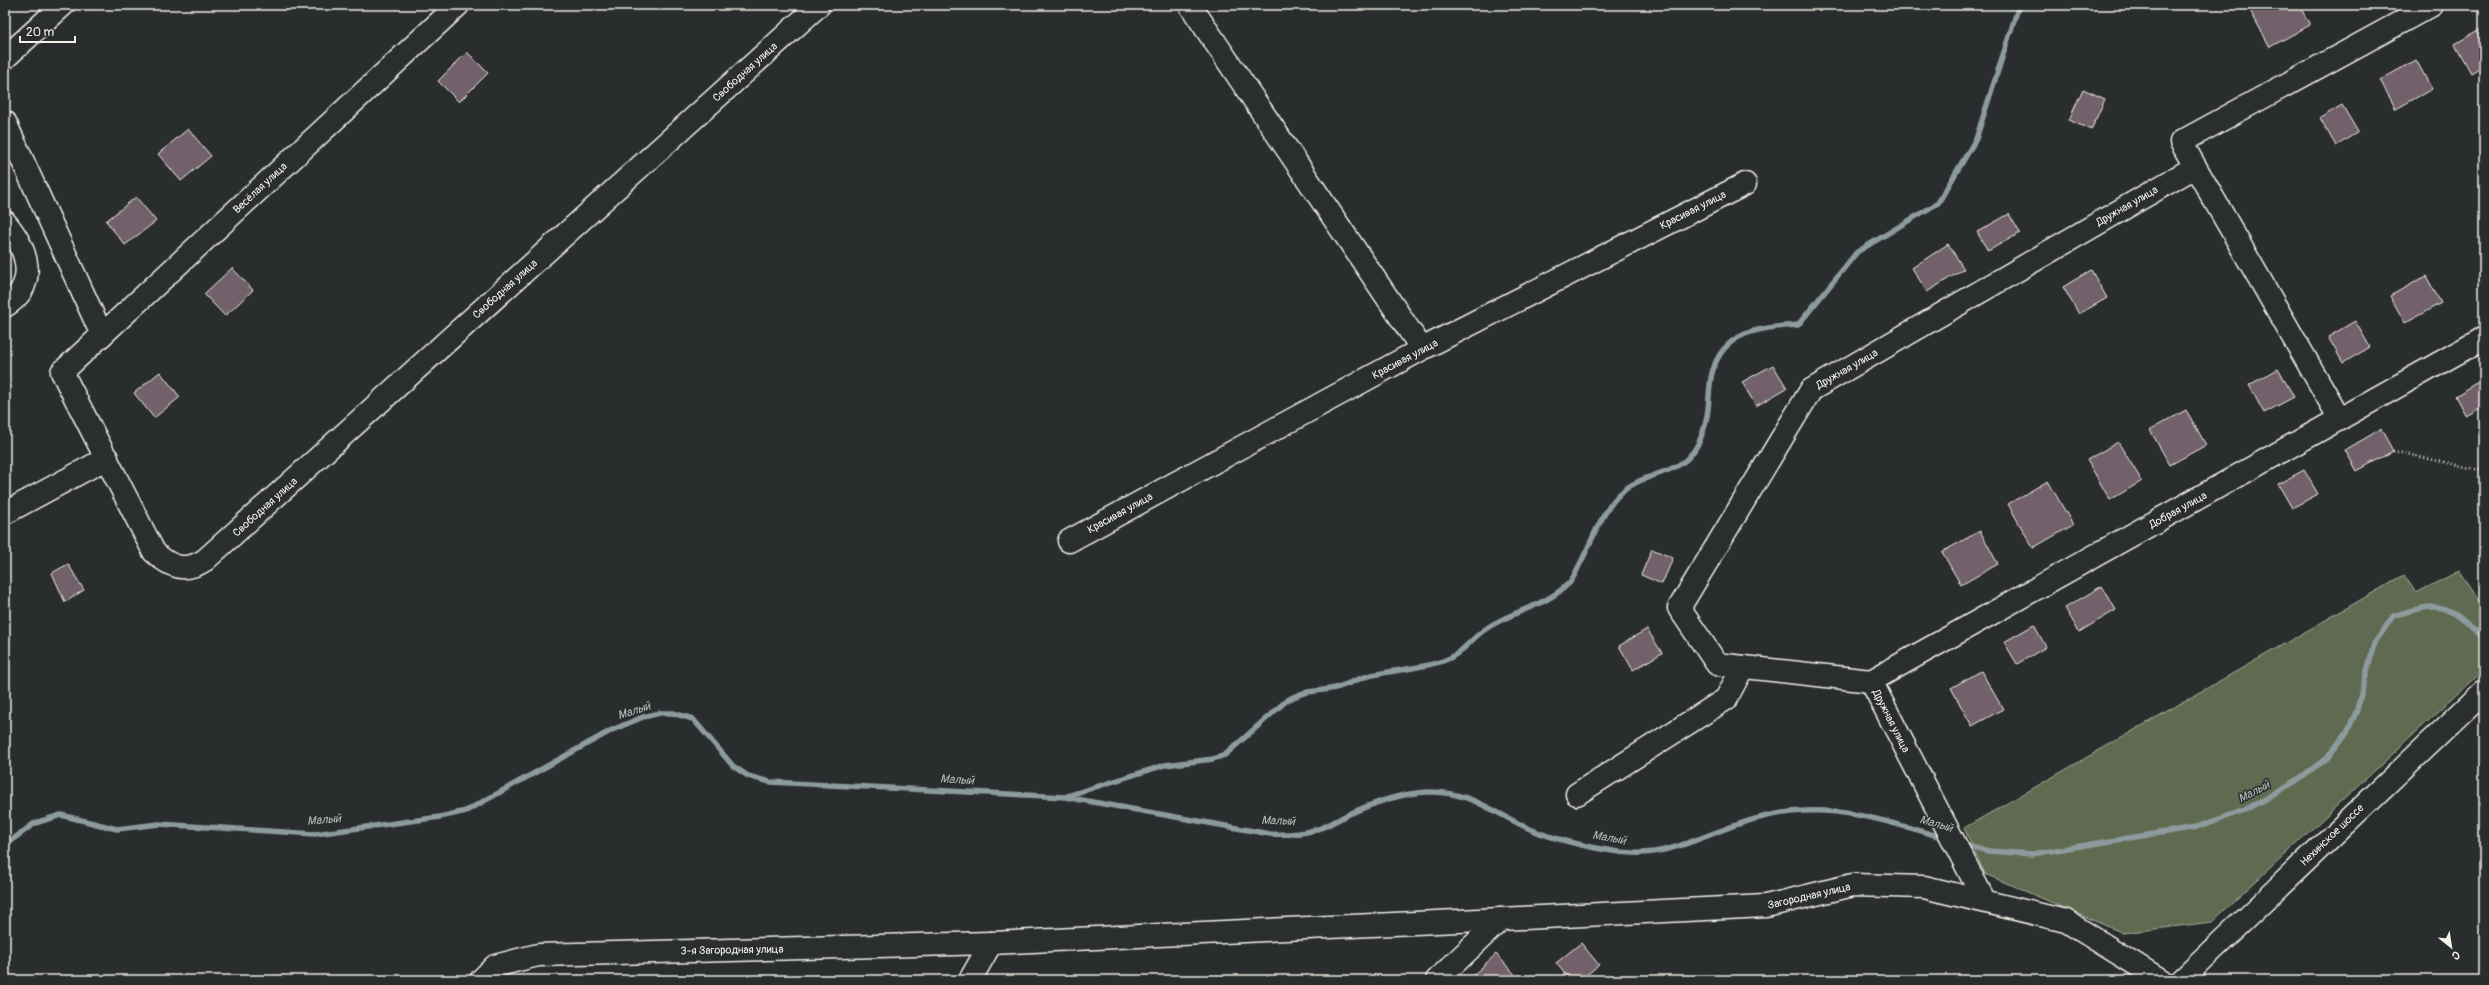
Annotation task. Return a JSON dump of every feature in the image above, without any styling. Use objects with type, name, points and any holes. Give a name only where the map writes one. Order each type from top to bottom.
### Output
[{"type":"street","points":[[5,58],[63,5]]},
{"type":"street","name":"Весёлая улица","points":[[107,458],[62,372],[458,5]]},
{"type":"street","name":"Свободная улица","points":[[107,458],[154,552],[174,567],[187,568],[205,560],[819,5]]},
{"type":"street","points":[[1190,5],[1422,350]]},
{"type":"street","points":[[2340,419],[2181,142],[2432,5]]},
{"type":"street","points":[[5,122],[102,335]]},
{"type":"street","name":"Дружная улица","points":[[1984,900],[1871,681],[1717,664],[1679,608],[1811,390],[2195,167]]},
{"type":"street","name":"Красивая улица","points":[[1069,541],[1422,350],[1745,184]]},
{"type":"street","points":[[5,222],[23,248],[27,267],[25,283],[21,292],[15,300],[5,306]]},
{"type":"street","name":"Добрая улица","points":[[1871,681],[2484,338]]},
{"type":"street","points":[[5,513],[107,458]]},
{"type":"street","points":[[1577,794],[1726,699],[1743,667]]},
{"type":"street","name":"Нехинское шоссе","points":[[2181,980],[2484,691]]},
{"type":"street","name":"Загородная улица","points":[[991,943],[1766,906],[1853,885],[1924,887],[1984,900],[2066,921],[2161,980]]},
{"type":"street","points":[[1437,980],[1501,919]]},
{"type":"street","points":[[970,980],[991,943]]},
{"type":"street","name":"3-я Загородная улица","points":[[481,980],[495,966],[538,955],[991,943]]},
{"type":"path","points":[[2393,451],[2484,471]]},
{"type":"green space","points":[[2459,571],[2484,608],[2484,669],[2212,922],[2123,933],[1985,874],[1964,828],[2404,575],[2416,593]]},
{"type":"building","points":[[2247,5],[2299,5],[2310,25],[2270,47]]},
{"type":"building","points":[[2484,27],[2484,65],[2471,73],[2455,44]]},
{"type":"building","points":[[467,52],[488,73],[459,102],[438,81]]},
{"type":"building","points":[[2416,60],[2432,89],[2396,109],[2380,80]]},
{"type":"building","points":[[2083,89],[2105,99],[2091,130],[2069,120]]},
{"type":"building","points":[[2342,105],[2358,132],[2336,146],[2320,118]]},
{"type":"building","points":[[188,129],[211,156],[181,181],[158,154]]},
{"type":"building","points":[[136,197],[156,221],[125,245],[106,221]]},
{"type":"building","points":[[2009,214],[2020,233],[1988,251],[1977,232]]},
{"type":"building","points":[[1948,244],[1964,269],[1927,292],[1912,268]]},
{"type":"building","points":[[232,268],[253,290],[225,316],[204,294]]},
{"type":"building","points":[[2091,270],[2107,298],[2079,314],[2063,287]]},
{"type":"building","points":[[2426,276],[2441,303],[2405,323],[2390,296]]},
{"type":"building","points":[[2355,321],[2370,347],[2343,363],[2328,337]]},
{"type":"building","points":[[1773,365],[1787,388],[1756,406],[1742,382]]},
{"type":"building","points":[[2278,369],[2294,397],[2264,413],[2249,385]]},
{"type":"building","points":[[160,372],[180,397],[154,418],[134,393]]},
{"type":"building","points":[[2484,379],[2484,406],[2466,416],[2455,396]]},
{"type":"building","points":[[2186,410],[2206,445],[2170,465],[2150,430]]},
{"type":"building","points":[[2381,429],[2393,451],[2357,471],[2345,450]]},
{"type":"building","points":[[2118,442],[2142,481],[2110,500],[2087,460]]},
{"type":"building","points":[[2304,470],[2318,494],[2292,508],[2278,484]]},
{"type":"building","points":[[2048,481],[2073,525],[2033,548],[2008,504]]},
{"type":"building","points":[[1980,531],[1998,564],[1961,585],[1942,552]]},
{"type":"building","points":[[1652,549],[1673,558],[1662,584],[1641,575]]},
{"type":"building","points":[[68,564],[84,590],[65,602],[52,573]]},
{"type":"building","points":[[2102,586],[2116,610],[2079,632],[2065,608]]},
{"type":"building","points":[[2034,625],[2046,647],[2017,664],[2004,642]]},
{"type":"building","points":[[1647,629],[1662,653],[1633,670],[1619,646]]},
{"type":"building","points":[[1981,671],[2003,709],[1972,726],[1951,688]]},
{"type":"building","points":[[1581,943],[1599,965],[1580,980],[1570,980],[1556,963]]},
{"type":"building","points":[[1496,954],[1520,980],[1468,980]]},
{"type":"waterway","points":[[1067,796],[1165,765],[1213,759],[1225,755],[1286,701],[1300,694],[1335,688],[1368,676],[1425,666],[1443,661],[1456,655],[1481,632],[1497,622],[1540,603],[1560,591],[1572,579],[1599,524],[1616,498],[1623,491],[1638,481],[1681,464],[1695,450],[1702,436],[1706,421],[1712,373],[1717,359],[1725,348],[1734,340],[1757,330],[1798,325],[1857,252],[1938,203],[1976,139],[2019,5]]},
{"type":"waterway","name":"Малый","points":[[1961,843],[1988,851],[2032,854],[2196,827],[2245,810],[2296,781],[2328,757],[2347,732],[2357,710],[2374,644],[2393,616],[2423,608],[2443,608],[2460,618],[2484,638]]},
{"type":"waterway","name":"Малый","points":[[5,845],[35,823],[61,815],[117,829],[159,824],[315,834],[440,817],[466,811],[612,730],[643,717],[660,713],[673,713],[693,719],[733,766],[748,776],[770,782],[1065,797],[1270,834],[1292,834],[1315,830],[1377,803],[1407,794],[1442,792],[1456,795],[1481,804],[1540,833],[1595,848],[1622,852],[1647,853],[1661,851],[1688,843],[1742,823],[1770,815],[1796,811],[1820,811],[1868,817],[1945,838]]}]
